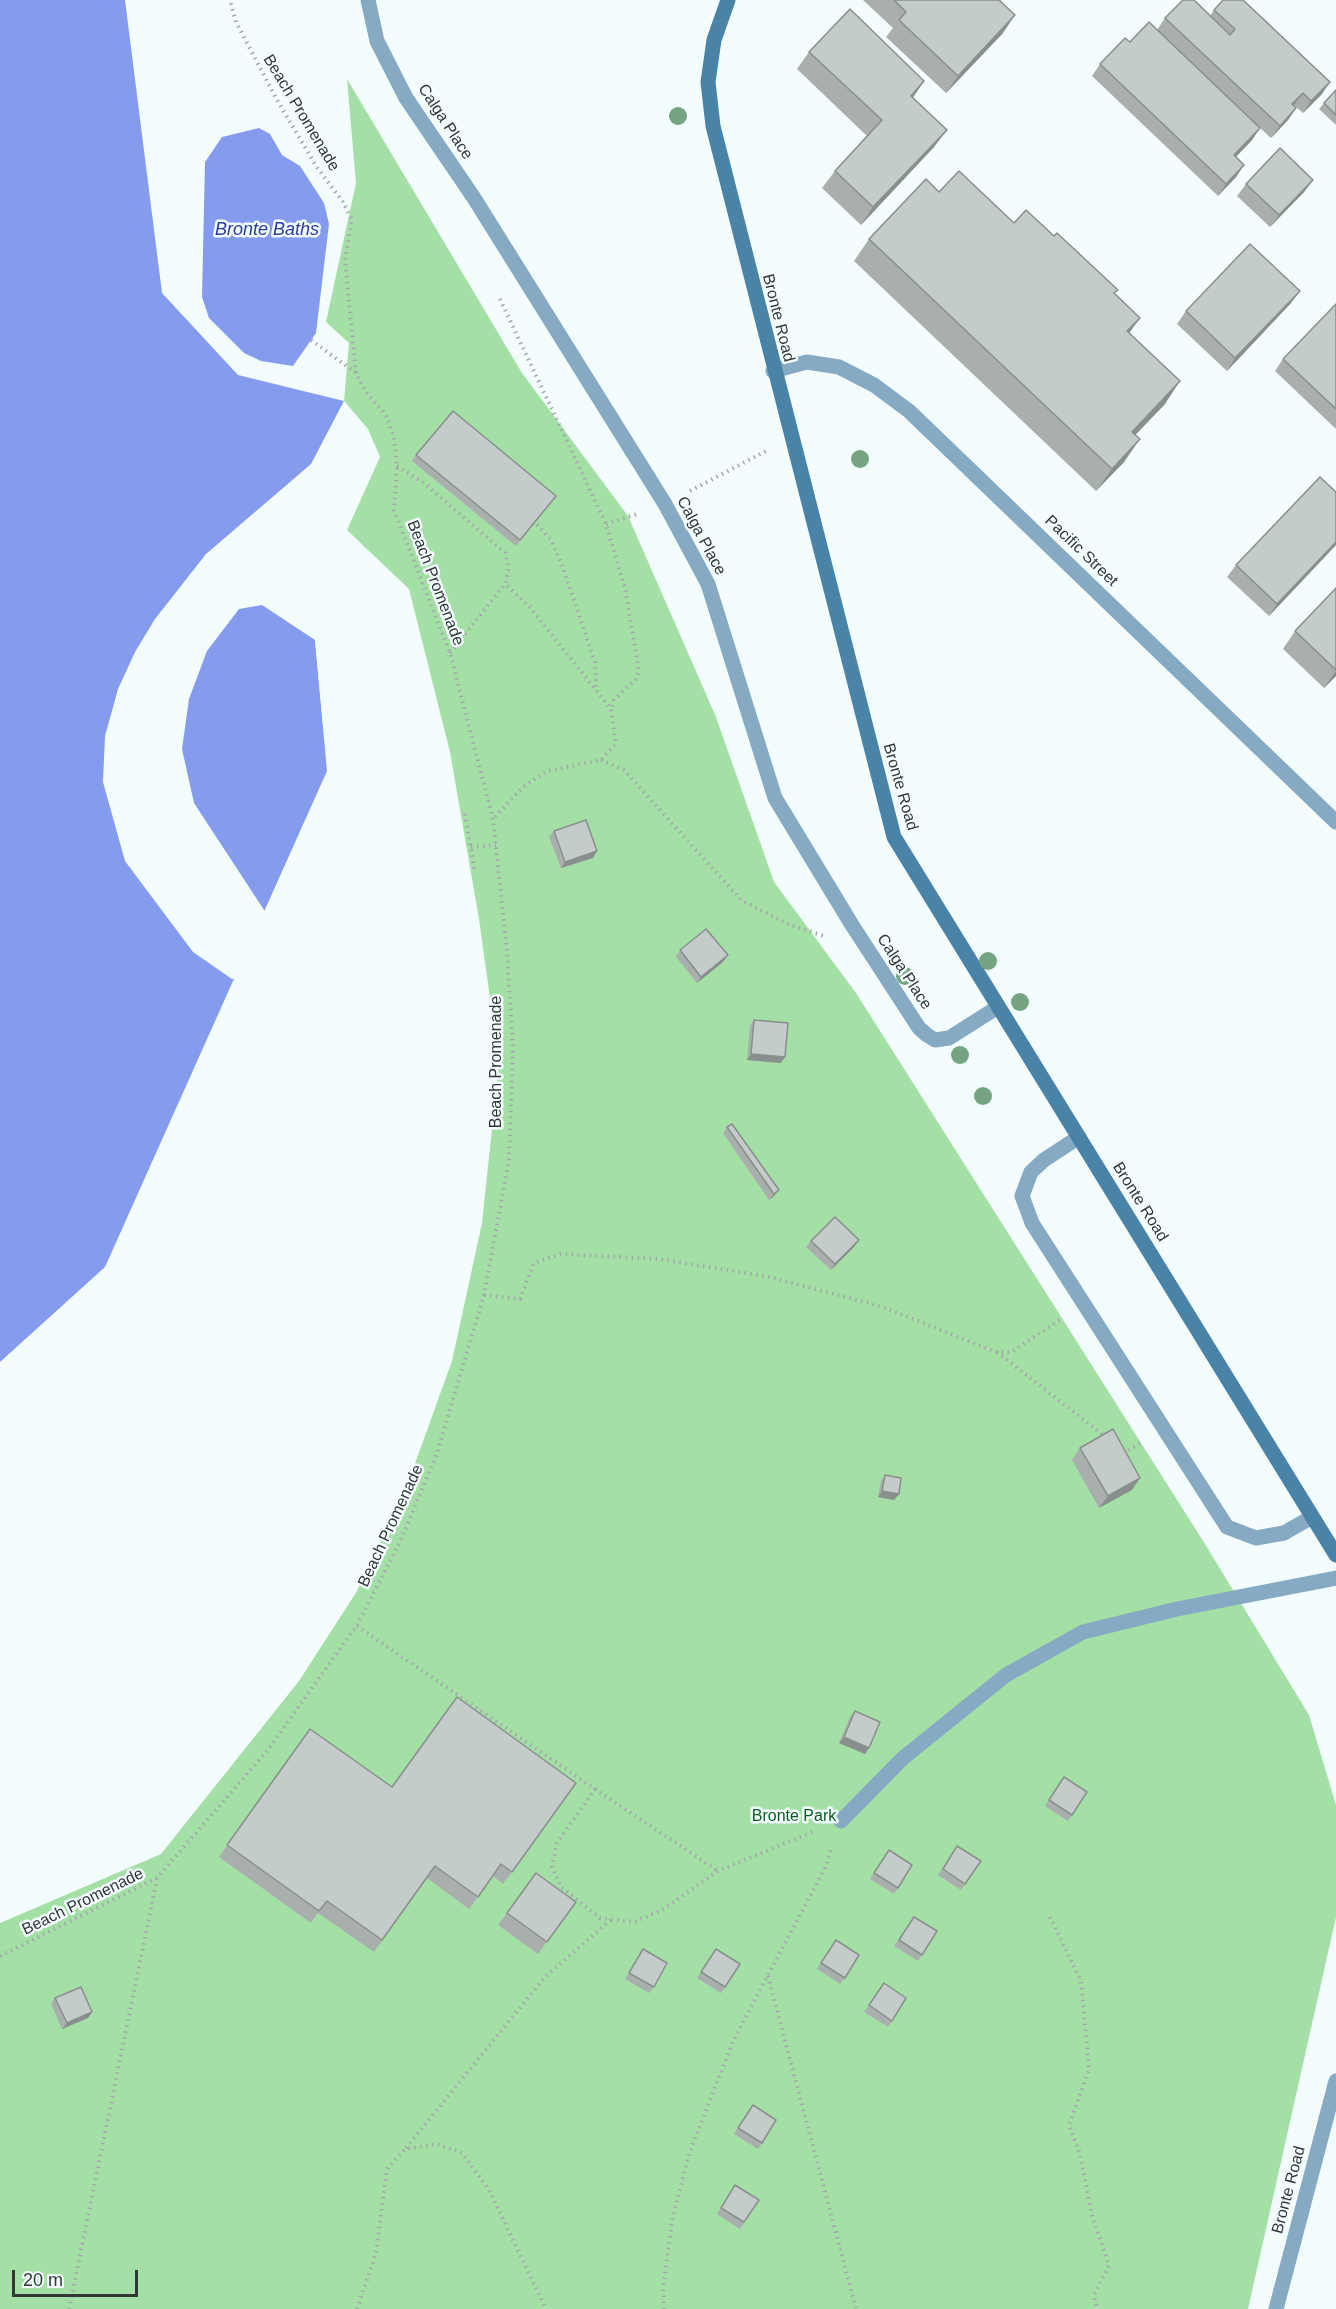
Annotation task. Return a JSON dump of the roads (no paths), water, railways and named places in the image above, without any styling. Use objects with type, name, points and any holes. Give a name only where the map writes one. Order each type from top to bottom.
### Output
[{"type":"main road","name":"Bronte Road","points":[[728,0],[714,40],[708,82],[713,126],[773,371],[894,837],[1336,1555]]},
{"type":"street","name":"Calga Place","points":[[368,0],[376,41],[406,98],[474,198],[665,504],[708,585],[775,798],[852,925],[927,1035],[935,1040],[949,1038],[998,1007]]},
{"type":"street","name":"Pacific Street","points":[[773,371],[807,362],[839,367],[874,385],[909,411],[1336,822]]},
{"type":"street","points":[[1079,1137],[1044,1160],[1031,1172],[1022,1196],[1032,1223],[1227,1527],[1256,1538],[1284,1533],[1312,1517]]},
{"type":"street","points":[[841,1821],[903,1758],[1006,1675],[1083,1632],[1177,1610],[1336,1578]]},
{"type":"street","name":"Bronte Road","points":[[1276,2309],[1336,2081]]},
{"type":"water","points":[[0,0],[125,0],[162,293],[238,375],[344,401],[315,640],[327,771],[105,1267],[0,1362]]},
{"type":"water","name":"Bronte Baths","points":[[259,128],[270,134],[282,155],[300,166],[324,203],[329,224],[316,333],[293,366],[261,361],[244,353],[209,318],[202,297],[205,162],[222,137]]},
{"type":"park label","name":"Bronte Park","points":[[794,1817]]}]
